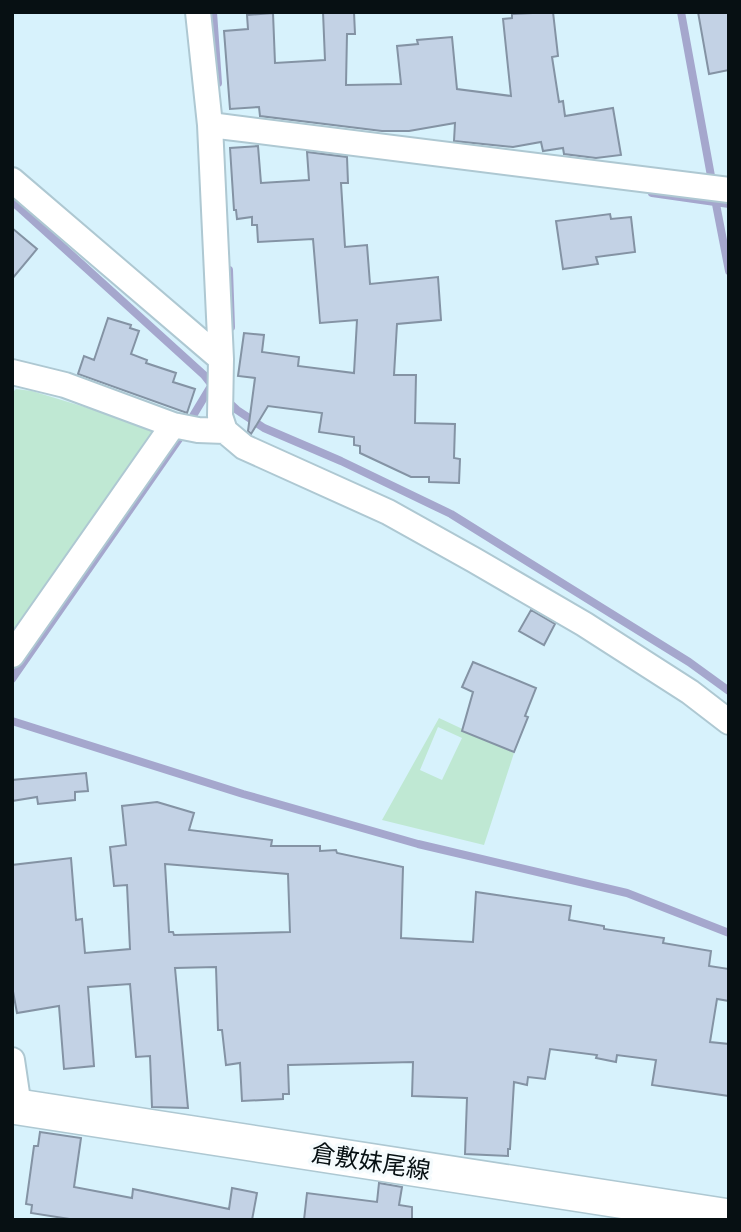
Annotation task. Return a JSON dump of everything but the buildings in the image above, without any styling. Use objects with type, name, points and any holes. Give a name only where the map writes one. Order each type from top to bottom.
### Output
[{"type":"main road","name":"倉敷妹尾線","points":[[16,1106],[729,1217]]},
{"type":"street","points":[[198,12],[210,125],[220,416],[225,431],[244,447],[388,512],[474,560],[584,624],[690,692],[729,722]]},
{"type":"street","points":[[210,125],[729,190]]},
{"type":"street","points":[[12,180],[220,381]]},
{"type":"street","points":[[12,372],[65,385],[184,428],[225,431]]},
{"type":"street","points":[[12,655],[184,428]]},
{"type":"street","points":[[12,1060],[16,1106]]},
{"type":"green space","points":[[16,389],[32,391],[157,429],[12,638],[12,393]]},
{"type":"green space","points":[[439,718],[514,753],[484,845],[382,820]],"holes":[[[438,727],[462,738],[442,780],[420,770]]]},
{"type":"waterway","points":[[213,12],[218,83]]},
{"type":"waterway","points":[[681,12],[711,176]]},
{"type":"waterway","points":[[652,193],[729,204]]},
{"type":"waterway","points":[[715,199],[729,271]]},
{"type":"waterway","points":[[12,201],[204,375],[215,389]]},
{"type":"waterway","points":[[229,270],[231,327]]},
{"type":"waterway","points":[[12,679],[179,439],[211,386]]},
{"type":"waterway","points":[[224,398],[264,428],[341,461],[451,514],[689,662],[729,691]]},
{"type":"waterway","points":[[12,721],[243,794],[418,844],[627,893],[729,933]]}]
